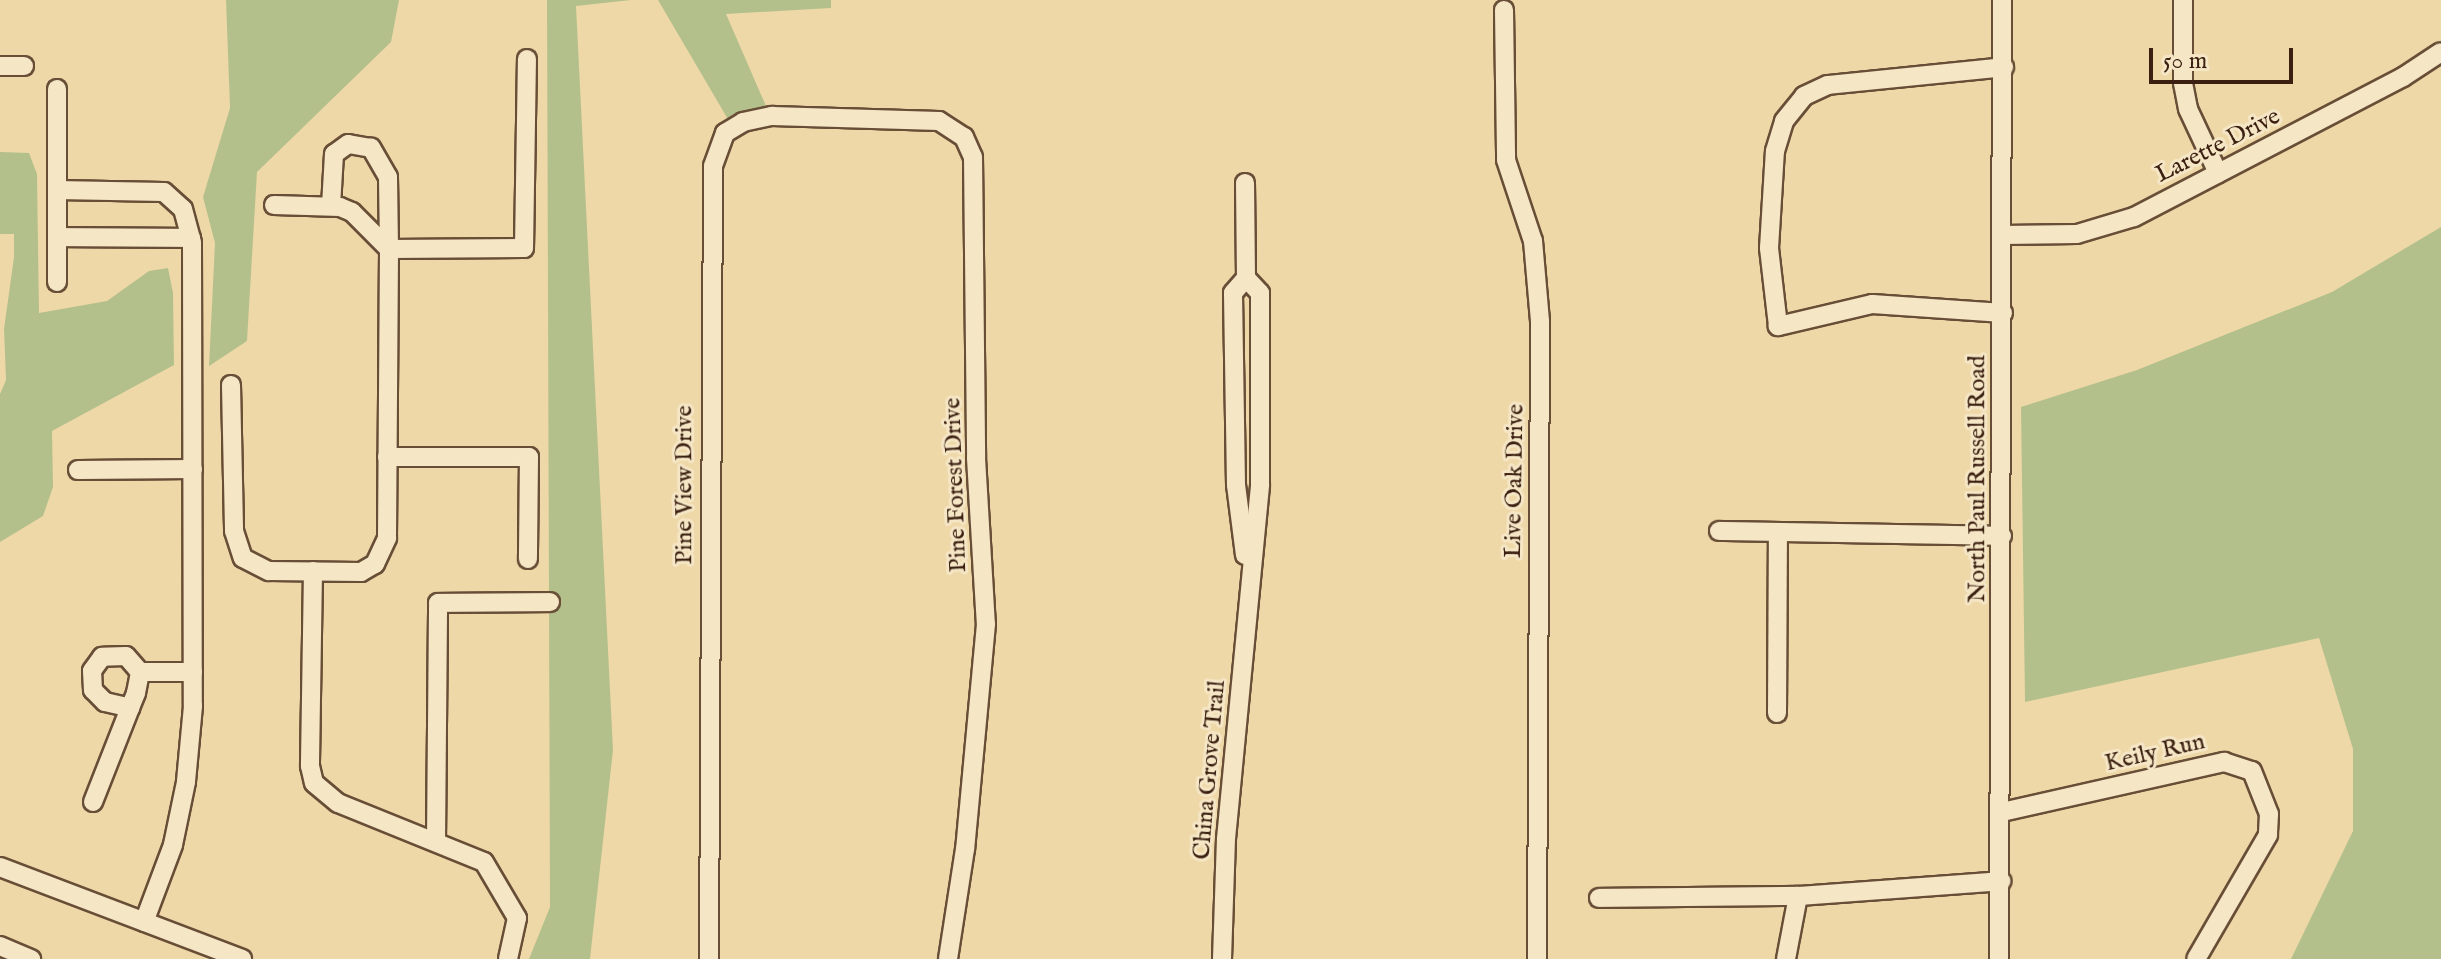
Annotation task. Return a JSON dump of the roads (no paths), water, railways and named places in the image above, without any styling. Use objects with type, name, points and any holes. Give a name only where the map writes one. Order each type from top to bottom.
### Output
[{"type":"street","name":"North Paul Russell Road","points":[[1999,959],[2002,812],[2002,0]]},
{"type":"street","points":[[2183,0],[2183,83],[2188,109],[2218,173]]},
{"type":"street","name":"Live Oak Drive","points":[[1504,10],[1506,160],[1533,241],[1540,321],[1537,959]]},
{"type":"street","name":"Larette Drive","points":[[2003,235],[2104,228],[2218,173],[2441,52]]},
{"type":"street","points":[[274,205],[331,206],[352,212],[389,249],[524,248],[527,59]]},
{"type":"street","points":[[0,66],[24,66]]},
{"type":"street","points":[[2003,313],[1872,304],[1778,326],[1769,248],[1775,151],[1784,121],[1804,96],[1828,85],[2004,67]]},
{"type":"street","points":[[57,89],[57,282]]},
{"type":"street","name":"Pine View Drive","points":[[709,959],[713,166],[725,133],[743,122],[772,116],[840,117]]},
{"type":"street","name":"Pine Forest Drive","points":[[840,117],[939,121],[958,130],[973,157],[976,458],[986,624],[965,849],[948,959]]},
{"type":"street","points":[[231,385],[237,548],[254,567],[361,572],[381,555],[387,538],[388,177],[371,148],[348,144],[334,154],[331,206]]},
{"type":"street","name":"China Grove Trail","points":[[1245,183],[1246,278],[1233,293],[1236,485],[1249,585]]},
{"type":"street","points":[[57,190],[164,192],[183,209],[191,238],[193,672],[186,782],[173,845],[144,922]]},
{"type":"street","points":[[57,237],[191,238]]},
{"type":"street","name":"China Grove Trail","points":[[1222,959],[1226,839],[1260,485],[1260,293],[1246,278]]},
{"type":"street","points":[[387,457],[529,457],[528,559]]},
{"type":"street","points":[[78,470],[193,469]]},
{"type":"street","points":[[1719,531],[2002,536]]},
{"type":"street","points":[[1777,713],[1778,532]]},
{"type":"street","points":[[313,571],[310,766],[314,783],[338,803],[484,862],[499,880],[517,918],[508,959]]},
{"type":"street","points":[[436,841],[438,603],[550,602]]},
{"type":"street","points":[[93,802],[130,708],[140,672],[133,660],[117,653],[102,657],[92,671],[98,697],[130,708]]},
{"type":"street","points":[[140,672],[193,672]]},
{"type":"street","name":"Keily Run","points":[[2002,812],[2224,762],[2252,771],[2269,814],[2268,835],[2196,959]]},
{"type":"street","points":[[0,867],[242,959]]},
{"type":"street","points":[[1599,898],[1798,896],[2001,881]]},
{"type":"street","points":[[1786,959],[1798,896]]},
{"type":"street","points":[[0,946],[31,959]]}]
